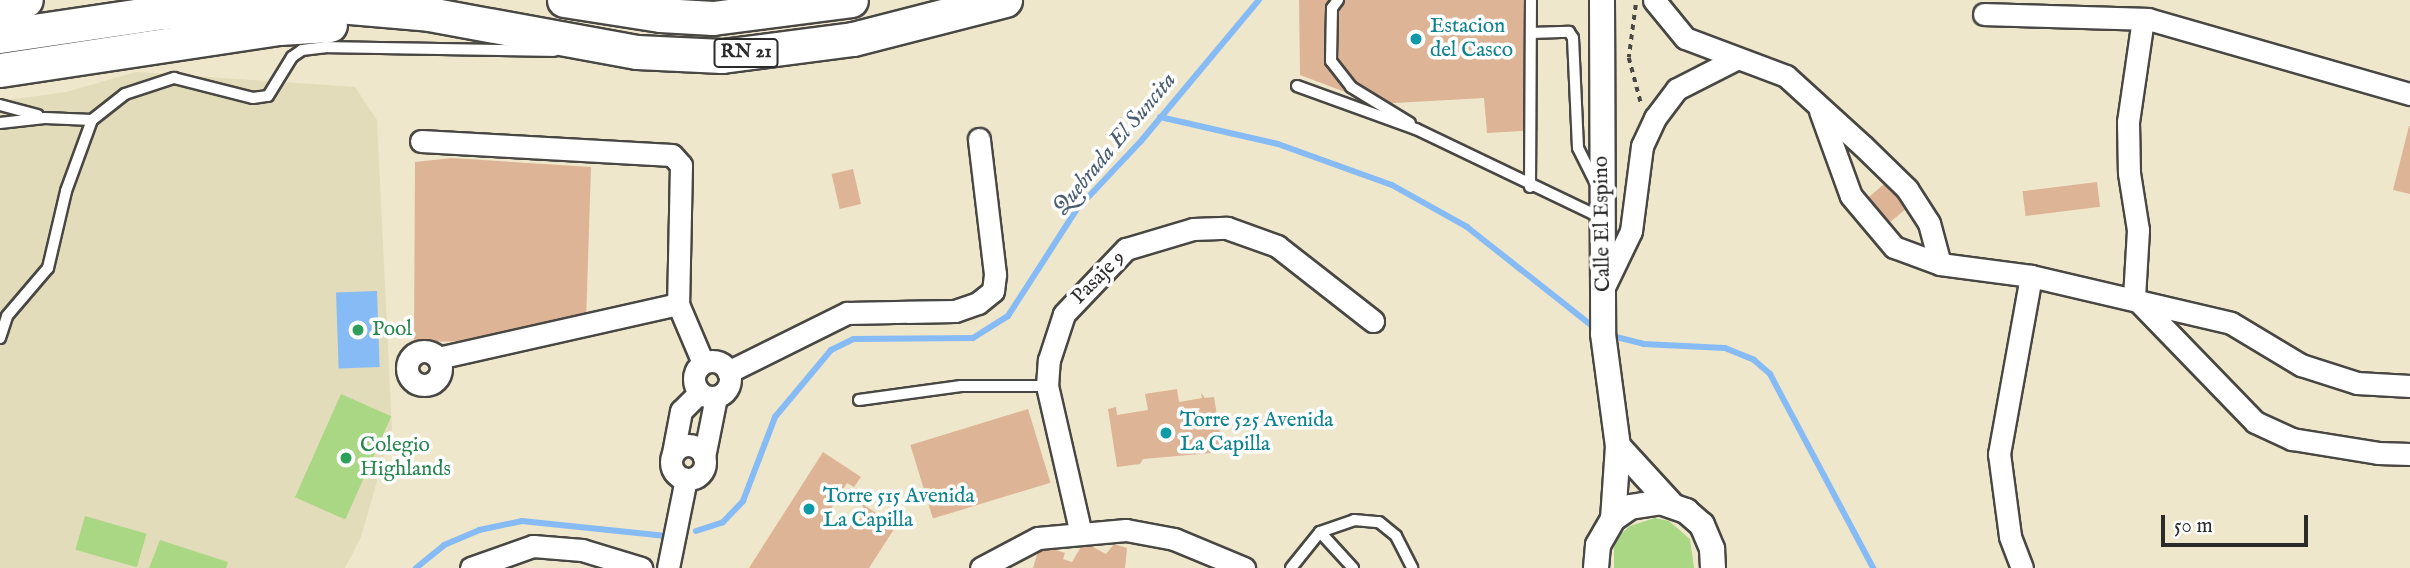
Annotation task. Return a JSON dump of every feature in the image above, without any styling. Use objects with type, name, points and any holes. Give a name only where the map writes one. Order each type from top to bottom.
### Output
[{"type":"highway","points":[[0,4],[26,0]]},
{"type":"highway","name":"RN 21","points":[[564,0],[713,18],[851,0]]},
{"type":"highway","name":"RN 21","points":[[0,36],[163,12],[278,4],[394,9],[637,52],[722,56],[807,46],[910,27],[1005,0]]},
{"type":"highway","points":[[0,70],[279,28],[483,25]]},
{"type":"street","name":"Calle El Espino","points":[[1596,568],[1608,524],[1618,446],[1605,372],[1602,0]]},
{"type":"street","points":[[1654,0],[1685,38],[1734,60],[1786,76],[1820,111],[1907,190],[1929,223],[1940,264]]},
{"type":"street","points":[[1984,14],[2143,19],[2410,94]]},
{"type":"street","points":[[2143,19],[2128,122],[2129,173],[2138,230],[2134,297],[2255,422],[2292,439],[2378,453],[2410,454]]},
{"type":"street","points":[[1605,285],[1631,231],[1642,146],[1655,118],[1677,89],[1734,60]]},
{"type":"street","points":[[1820,111],[1851,196],[1869,222],[1894,247],[1940,264],[2031,276],[2134,297],[2231,323],[2301,365],[2357,383],[2410,386]]},
{"type":"street","points":[[728,372],[847,313],[955,311],[978,303],[993,291],[995,274],[979,139]]},
{"type":"street","points":[[421,141],[672,155],[681,165],[678,304],[703,363]]},
{"type":"street","name":"Pasaje 9","points":[[1081,534],[1048,386],[1049,360],[1064,314],[1095,277],[1126,248],[1181,231],[1227,228],[1277,246],[1373,321]]},
{"type":"street","points":[[2022,568],[2010,536],[1999,454],[2031,276]]},
{"type":"street","points":[[438,358],[678,304]]},
{"type":"street","points":[[686,479],[672,469],[681,411],[707,395],[729,386],[728,372],[716,362],[703,363]]},
{"type":"street","points":[[686,479],[701,473],[704,457],[707,395],[694,376],[703,363]]},
{"type":"street","points":[[673,453],[682,446],[693,445],[704,457]]},
{"type":"street","points":[[1618,446],[1672,505]]},
{"type":"street","points":[[668,568],[686,479]]},
{"type":"street","points":[[1577,568],[1608,524],[1642,504],[1672,505],[1686,511],[1704,529],[1712,549],[1713,568]]},
{"type":"street","points":[[981,568],[1038,538],[1126,530],[1174,539],[1244,568]]},
{"type":"street","points":[[471,568],[533,546],[582,550],[641,568]]},
{"type":"lane","points":[[1338,0],[1332,8],[1331,61],[1351,87],[1416,129],[1530,187],[1602,218]]},
{"type":"lane","points":[[1530,187],[1531,0]]},
{"type":"lane","points":[[1531,33],[1569,32],[1573,38],[1580,161],[1602,194]]},
{"type":"lane","points":[[0,338],[7,316],[48,268],[66,191],[92,120],[124,94],[174,78],[253,98],[268,96],[292,57],[313,48],[637,52]]},
{"type":"lane","points":[[1297,86],[1416,129]]},
{"type":"lane","points":[[0,105],[45,117]]},
{"type":"lane","points":[[0,123],[45,117],[92,120]]},
{"type":"lane","points":[[859,400],[961,386],[1048,386]]},
{"type":"lane","points":[[1291,568],[1320,532],[1354,520],[1379,522],[1396,536],[1412,568]]},
{"type":"lane","points":[[1320,532],[1353,568]]},
{"type":"path","points":[[1638,0],[1629,58],[1636,96],[1655,118]]},
{"type":"shaded area","name":"Colegio Highlands","points":[[136,72],[355,87],[377,120],[392,429],[361,537],[345,568],[0,568],[0,101],[66,92]]},
{"type":"green space","name":"Colegio Highlands","points":[[341,394],[391,416],[345,520],[295,497]]},
{"type":"green space","points":[[85,516],[147,534],[137,567],[75,550]]},
{"type":"green space","points":[[1655,518],[1669,521],[1690,539],[1694,568],[1614,568],[1614,547],[1620,535],[1630,526]]},
{"type":"green space","points":[[160,540],[228,562],[226,568],[149,568]]},
{"type":"water","name":"Pool","points":[[377,291],[380,367],[339,368],[336,292]]},
{"type":"building","name":"Estacion del Casco","points":[[1299,0],[1533,0],[1538,130],[1487,133],[1484,98],[1377,104],[1300,75]]},
{"type":"building","points":[[2410,126],[2410,194],[2393,190]]},
{"type":"building","points":[[452,158],[591,167],[586,322],[476,341],[414,342],[415,162]]},
{"type":"building","points":[[853,169],[861,204],[840,209],[832,174]]},
{"type":"building","points":[[1889,180],[1910,205],[1885,226],[1864,201]]},
{"type":"building","points":[[2097,182],[2100,207],[2026,216],[2023,191]]},
{"type":"building","name":"Torre 525 Avenida La Capilla","points":[[1177,389],[1179,402],[1202,398],[1201,393],[1205,398],[1214,397],[1223,452],[1143,459],[1140,464],[1117,467],[1108,409],[1116,407],[1117,415],[1148,410],[1145,394]]},
{"type":"building","points":[[1028,409],[1051,483],[933,519],[910,445]]},
{"type":"building","name":"Torre 515 Avenida La Capilla","points":[[823,452],[861,477],[854,487],[847,483],[826,517],[835,523],[841,514],[856,524],[865,511],[861,503],[896,526],[869,568],[749,568]]},
{"type":"building","points":[[1084,542],[1106,554],[1114,544],[1127,548],[1125,568],[1033,568],[1040,545],[1065,553],[1063,559],[1072,562]]},
{"type":"waterway","name":"Quebrada El Suncita","points":[[696,531],[723,522],[743,501],[775,417],[831,350],[854,339],[973,338],[1008,316],[1077,209],[1141,141],[1259,0]]},
{"type":"waterway","points":[[1160,117],[1278,144],[1392,185],[1467,227],[1595,328]]},
{"type":"waterway","points":[[1608,335],[1643,344],[1725,348],[1754,360],[1770,374],[1873,568]]},
{"type":"waterway","name":"Quebrada El Suncita","points":[[416,568],[444,545],[479,530],[522,521],[666,536]]},
{"type":"place","name":"Estacion del Casco","points":[[1416,39]]},
{"type":"place","name":"Pool","points":[[358,330]]},
{"type":"place","name":"Torre 525 Avenida La Capilla","points":[[1166,433]]},
{"type":"place","name":"Colegio Highlands","points":[[346,458]]},
{"type":"place","name":"Torre 515 Avenida La Capilla","points":[[809,509]]}]
